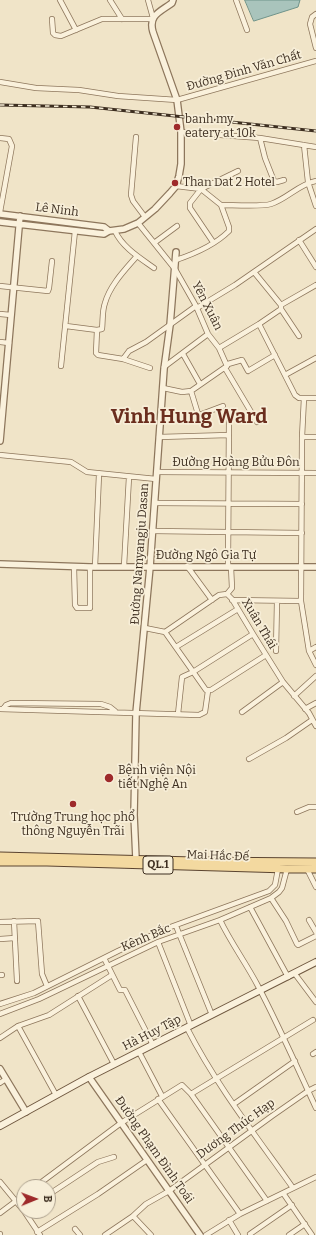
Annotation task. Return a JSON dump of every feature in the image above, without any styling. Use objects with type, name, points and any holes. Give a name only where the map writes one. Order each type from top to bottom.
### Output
[{"type":"main road","name":"Mai Hắc Đế","points":[[0,856],[286,870],[316,869]]},
{"type":"main road","name":"Mai Hắc Đế","points":[[0,862],[47,859],[136,859],[187,864],[316,862]]},
{"type":"main road","name":"Hà Huy Tập","points":[[0,1126],[114,1064],[295,974],[316,962]]},
{"type":"street","points":[[60,0],[76,30]]},
{"type":"street","points":[[110,0],[122,19]]},
{"type":"street","points":[[148,0],[152,19]]},
{"type":"street","points":[[152,19],[155,15],[172,3],[173,0]]},
{"type":"street","points":[[236,0],[247,30]]},
{"type":"street","name":"Đường Đinh Văn Chất","points":[[316,14],[312,17],[310,24],[316,48]]},
{"type":"street","points":[[52,19],[53,33],[55,35],[66,35],[102,19],[152,19]]},
{"type":"street","name":"Lê Ninh","points":[[0,222],[104,234],[124,229],[138,223],[165,199],[176,186],[181,164],[181,132],[177,100],[153,32],[152,19]]},
{"type":"street","name":"Đường Đinh Văn Chất","points":[[0,82],[52,89],[79,90],[118,96],[177,100],[316,60]]},
{"type":"street","points":[[181,132],[260,138],[316,146]]},
{"type":"street","points":[[136,137],[131,195],[133,201],[145,217]]},
{"type":"street","points":[[0,138],[9,139],[12,146],[0,213]]},
{"type":"street","points":[[260,138],[265,158],[274,181],[277,182],[284,180]]},
{"type":"street","points":[[304,145],[308,182],[316,206]]},
{"type":"street","points":[[213,242],[190,206],[191,202],[201,189],[238,171]]},
{"type":"street","points":[[220,205],[271,204],[308,182],[316,181]]},
{"type":"street","points":[[176,186],[201,189],[220,205],[229,229],[213,242],[190,255],[176,260]]},
{"type":"street","name":"Lê Ninh","points":[[0,213],[104,227],[112,231]]},
{"type":"street","points":[[0,441],[3,376],[11,315],[20,216]]},
{"type":"street","name":"Yên Xuân","points":[[138,223],[175,269],[197,307],[208,334],[219,348],[316,285]]},
{"type":"street","points":[[154,243],[177,226]]},
{"type":"street","points":[[123,359],[129,351],[146,342],[197,307],[254,272],[316,229]]},
{"type":"street","points":[[61,366],[75,231]]},
{"type":"street","points":[[112,231],[137,256],[154,268]]},
{"type":"street","points":[[299,240],[316,267]]},
{"type":"street","name":"Đường Namyangju Dasan","points":[[136,859],[134,815],[136,713],[153,531],[164,367],[170,325],[176,252]]},
{"type":"street","points":[[66,326],[98,330],[102,329],[103,308],[107,297],[113,285],[137,256]]},
{"type":"street","points":[[0,286],[48,291],[52,261]]},
{"type":"street","points":[[254,272],[281,307],[299,336]]},
{"type":"street","points":[[0,314],[11,315]]},
{"type":"street","points":[[258,324],[286,375],[295,395],[299,398],[316,398]]},
{"type":"street","points":[[98,330],[97,355],[123,359],[150,368]]},
{"type":"street","points":[[164,367],[208,334]]},
{"type":"street","points":[[0,342],[8,343]]},
{"type":"street","points":[[219,348],[226,366],[257,422]]},
{"type":"street","points":[[183,354],[200,384]]},
{"type":"street","points":[[163,388],[182,392],[191,391],[226,366],[242,360],[248,371],[275,355]]},
{"type":"street","points":[[286,375],[316,358]]},
{"type":"street","points":[[191,391],[199,416],[223,406]]},
{"type":"street","points":[[304,398],[302,437],[302,601],[309,651],[316,664]]},
{"type":"street","points":[[227,594],[232,588],[228,532],[229,419]]},
{"type":"street","points":[[159,437],[229,435]]},
{"type":"street","points":[[302,437],[316,437]]},
{"type":"street","points":[[0,455],[71,462],[83,470],[99,474],[156,479]]},
{"type":"street","name":"Đường Hoàng Bửu Đôn","points":[[157,472],[316,473]]},
{"type":"street","points":[[74,567],[75,605],[77,608],[90,608],[99,474]]},
{"type":"street","points":[[124,566],[129,477]]},
{"type":"street","points":[[155,503],[228,502],[302,504]]},
{"type":"street","points":[[153,531],[302,533]]},
{"type":"street","name":"Đường Ngô Gia Tự","points":[[0,564],[74,567],[316,567]]},
{"type":"street","points":[[187,566],[212,600]]},
{"type":"street","name":"Xuân Thái","points":[[165,632],[219,595],[227,594],[238,609],[283,682],[309,713],[316,726]]},
{"type":"street","points":[[232,600],[302,601]]},
{"type":"street","points":[[276,651],[277,601]]},
{"type":"street","points":[[176,647],[238,609]]},
{"type":"street","points":[[145,628],[165,632],[206,690],[208,690]]},
{"type":"street","points":[[178,714],[182,677],[193,672],[253,634]]},
{"type":"street","points":[[309,651],[316,647]]},
{"type":"street","points":[[208,690],[211,690],[266,655]]},
{"type":"street","points":[[294,696],[316,676]]},
{"type":"street","points":[[242,712],[283,682]]},
{"type":"street","points":[[2,709],[199,715],[205,712],[208,690]]},
{"type":"street","points":[[80,698],[80,711]]},
{"type":"street","points":[[2,709],[11,703],[101,704],[110,707],[115,712]]},
{"type":"street","points":[[305,709],[316,703]]},
{"type":"street","points":[[249,760],[286,738],[312,720]]},
{"type":"street","points":[[297,812],[316,806]]},
{"type":"street","points":[[278,869],[274,888],[279,892],[283,884],[286,870]]},
{"type":"street","points":[[307,869],[316,887]]},
{"type":"street","name":"Kênh Bắc","points":[[0,1004],[34,993],[104,958],[165,930],[258,896],[274,888]]},
{"type":"street","name":"Kênh Bắc","points":[[0,1014],[39,999],[158,942],[220,920],[272,898],[279,892]]},
{"type":"street","points":[[272,898],[298,945],[316,936]]},
{"type":"street","points":[[250,907],[288,977]]},
{"type":"street","points":[[0,922],[36,920],[39,922],[42,974],[47,986]]},
{"type":"street","points":[[220,920],[230,940],[261,990],[285,1038],[316,1108]]},
{"type":"street","points":[[309,920],[316,932]]},
{"type":"street","points":[[14,921],[17,981]]},
{"type":"street","points":[[176,926],[212,1015]]},
{"type":"street","points":[[0,939],[15,938]]},
{"type":"street","points":[[158,942],[199,1052],[216,1079],[293,1188]]},
{"type":"street","points":[[104,958],[120,990],[125,990],[153,1045]]},
{"type":"street","points":[[295,974],[316,1002]]},
{"type":"street","points":[[0,1038],[18,1026],[49,1016],[112,975]]},
{"type":"street","points":[[78,996],[114,1064]]},
{"type":"street","points":[[191,1094],[313,1020]]},
{"type":"street","points":[[18,1026],[56,1095]]},
{"type":"street","points":[[139,1052],[160,1098],[240,1214]]},
{"type":"street","points":[[234,1104],[295,1061]]},
{"type":"street","points":[[0,1069],[26,1112]]},
{"type":"street","name":"Đường Phạm Đình Toái","points":[[89,1077],[200,1235]]},
{"type":"street","points":[[0,1083],[6,1079]]},
{"type":"street","points":[[46,1179],[121,1123],[182,1085],[191,1094],[267,1201]]},
{"type":"street","name":"Dương Thúc Hạp","points":[[105,1235],[133,1216],[146,1204],[169,1191],[308,1091],[316,1087]]},
{"type":"street","points":[[56,1190],[98,1162],[114,1157]]},
{"type":"street","points":[[29,1219],[39,1233],[147,1160]]},
{"type":"street","points":[[206,1235],[240,1214],[316,1177]]},
{"type":"street","points":[[0,1182],[16,1201],[0,1213]]},
{"type":"street","points":[[284,1193],[312,1235]]},
{"type":"street","points":[[250,1234],[292,1205]]},
{"type":"street","points":[[133,1216],[151,1235]]},
{"type":"street","points":[[229,1220],[238,1235]]},
{"type":"street","points":[[289,1235],[305,1224]]},
{"type":"street","points":[[75,1229],[80,1235]]},
{"type":"street","points":[[113,1229],[117,1235]]},
{"type":"water","points":[[245,0],[300,0],[298,7],[254,21]]},
{"type":"railway","points":[[0,105],[90,107],[316,131]]},
{"type":"place","name":"banh my eatery at 10k","points":[[177,127]]},
{"type":"place","name":"Than Dat 2 Hotel","points":[[175,183]]},
{"type":"place","name":"Bệnh viện Nội tiết Nghệ An","points":[[109,778]]},
{"type":"place","name":"Trường Trung học phổ thông Nguyễn Trãi","points":[[73,804]]},
{"type":"district","name":"Vinh Hung Ward","points":[[189,417]]}]
